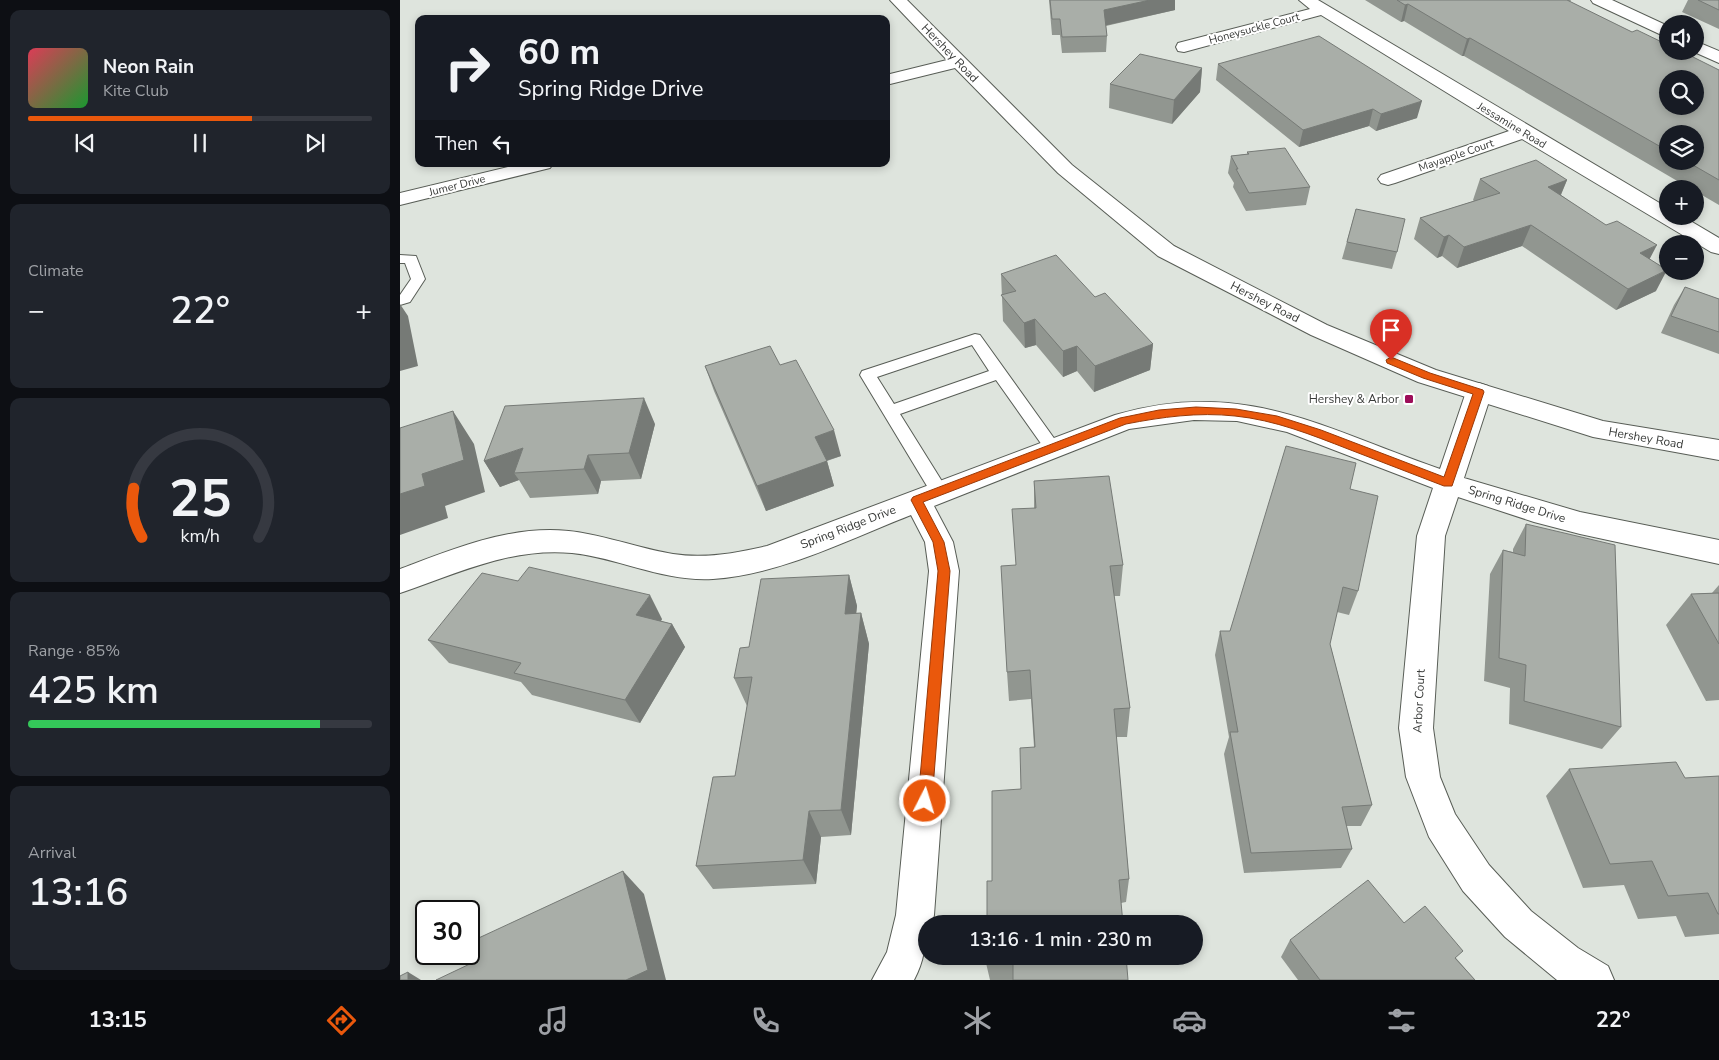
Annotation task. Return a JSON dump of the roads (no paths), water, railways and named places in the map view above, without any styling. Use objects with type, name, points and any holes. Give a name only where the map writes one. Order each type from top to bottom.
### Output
[{"type":"street","name":"Hershey Road","points":[[898,0],[1065,169],[1166,251],[1319,330],[1427,376],[1602,430],[1719,450]]},
{"type":"street","points":[[1599,0],[1659,29]]},
{"type":"street","name":"Honeysuckle Court","points":[[1184,47],[1315,5]]},
{"type":"street","name":"Jessamine Road","points":[[1315,5],[1524,132],[1719,247]]},
{"type":"street","points":[[1704,50],[1719,58]]},
{"type":"street","points":[[890,79],[958,62]]},
{"type":"street","name":"Mayapple Court","points":[[1388,179],[1524,132]]},
{"type":"street","name":"Jumer Drive","points":[[400,199],[531,167]]},
{"type":"street","name":"Arbor Court","points":[[1479,392],[1432,536],[1416,728],[1423,777],[1442,825],[1476,878],[1518,924],[1564,962],[1594,980]]},
{"type":"street","name":"Spring Ridge Drive","points":[[400,581],[493,548],[534,542],[572,542],[674,566],[707,568],[741,565],[780,554],[1124,421],[1159,414],[1196,410],[1236,412],[1277,420],[1317,432],[1448,483],[1545,514],[1632,535],[1719,552]]},
{"type":"street","points":[[892,980],[904,959],[915,916],[944,571],[928,496]]},
{"type":"lane","points":[[400,259],[411,259],[418,279],[405,299],[400,300]]},
{"type":"lane","points":[[928,496],[890,411],[868,375],[975,340],[1053,448]]},
{"type":"lane","points":[[890,411],[999,373]]},
{"type":"place","name":"Hershey & Arbor","points":[[1409,399]]}]
